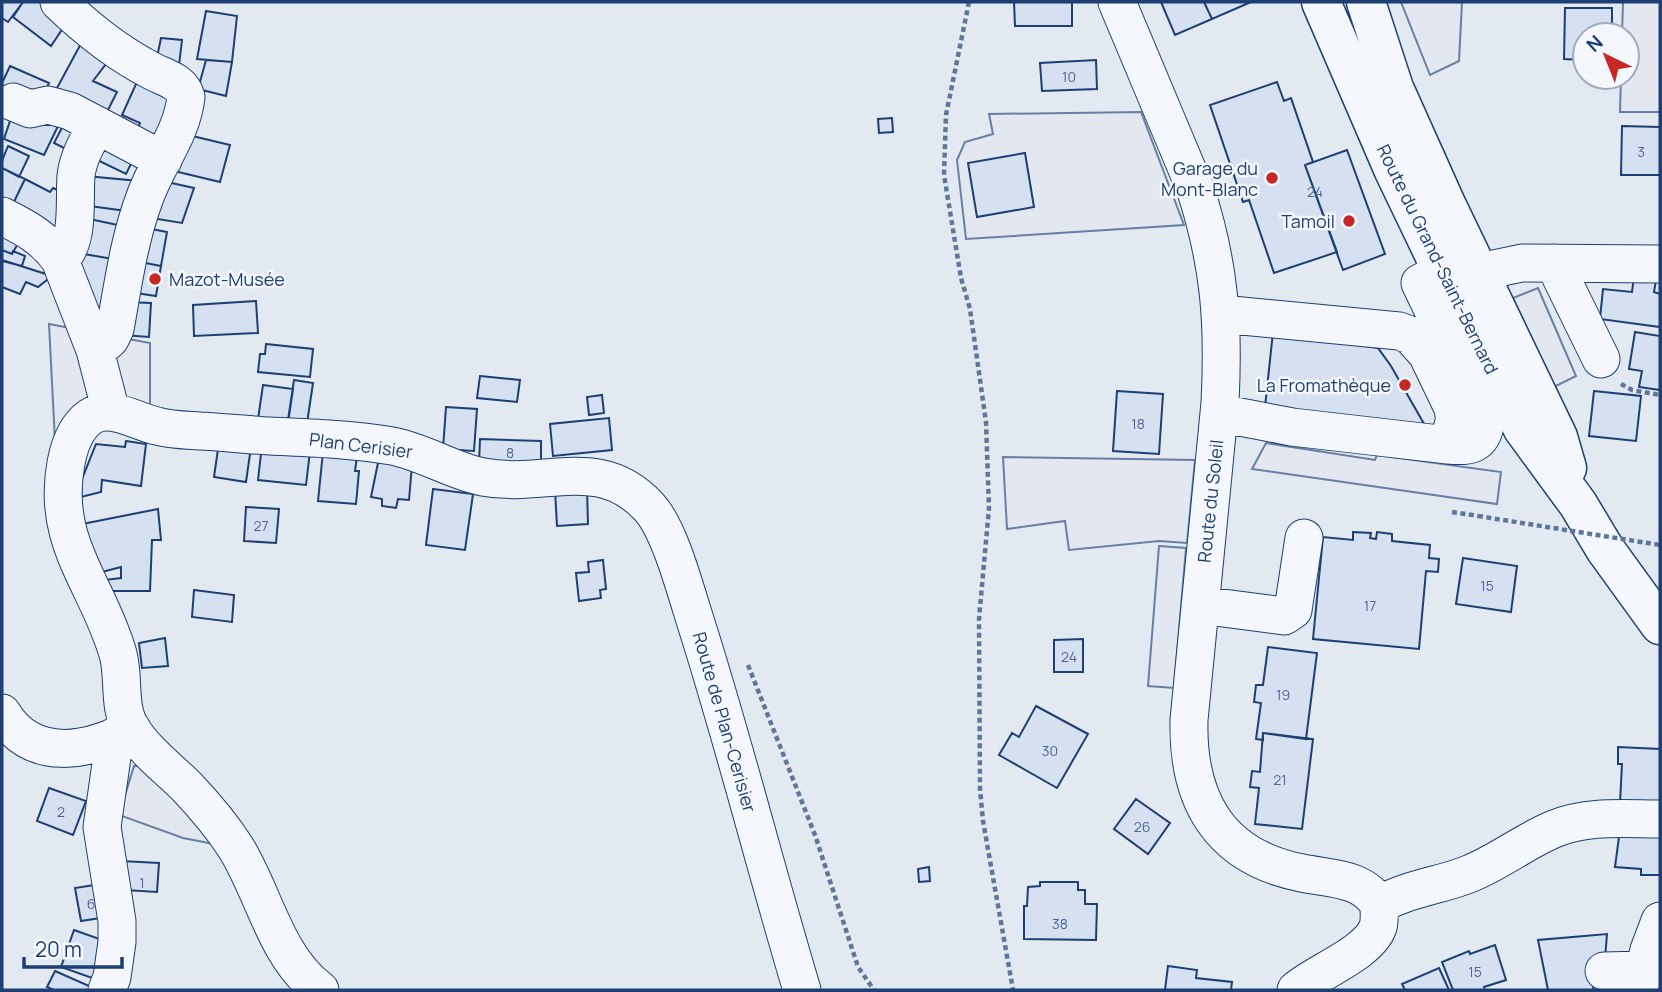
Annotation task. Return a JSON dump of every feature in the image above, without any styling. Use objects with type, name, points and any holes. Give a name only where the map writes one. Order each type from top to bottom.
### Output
[{"type":"main road","name":"Route du Grand-Saint-Bernard","points":[[1321,2],[1394,171],[1447,276],[1558,437],[1578,504],[1605,549],[1660,625]]},
{"type":"main road","name":"Route du Grand-Saint-Bernard","points":[[1366,2],[1394,88],[1447,276]]},
{"type":"street","points":[[59,2],[102,40],[153,72],[175,82],[184,91],[185,104],[173,140],[150,183],[136,223],[115,329],[110,339],[96,351]]},
{"type":"street","name":"Route du Soleil","points":[[1117,2],[1195,188],[1214,257],[1221,314],[1219,413],[1188,748],[1192,776],[1202,802],[1214,821],[1245,852],[1265,863],[1292,871],[1356,883],[1373,895],[1379,905]]},
{"type":"street","points":[[13,102],[35,109],[48,105],[57,106],[163,160]]},
{"type":"street","points":[[60,260],[71,240],[79,161],[97,125]]},
{"type":"street","points":[[2,216],[35,234],[60,260],[96,351],[100,415],[73,439],[68,452],[62,492],[74,553],[108,625],[121,667],[124,732],[102,827],[117,921],[112,977],[107,990]]},
{"type":"street","points":[[1219,413],[1316,430],[1448,445],[1472,445],[1480,439],[1486,420],[1447,276],[1522,262],[1660,264]]},
{"type":"street","points":[[1554,263],[1601,359]]},
{"type":"street","points":[[1221,314],[1399,331],[1410,335],[1427,354],[1452,406],[1455,418],[1448,445]]},
{"type":"street","name":"Plan Cerisier","points":[[100,415],[177,430],[333,438],[392,446],[419,452],[487,478],[534,480],[585,475],[608,479]]},
{"type":"street","name":"Route de Plan-Cerisier","points":[[608,479],[630,490],[652,509],[674,553],[713,676],[802,990]]},
{"type":"street","points":[[1200,605],[1284,616],[1289,614],[1293,610],[1304,538]]},
{"type":"street","points":[[2,713],[22,737],[51,748],[91,745],[124,732]]},
{"type":"street","points":[[124,732],[146,747],[225,832],[250,873],[292,962],[320,990]]},
{"type":"street","points":[[1296,990],[1366,944],[1378,926],[1379,905],[1406,891],[1469,874],[1540,836],[1571,823],[1605,819],[1660,819]]},
{"type":"street","points":[[1604,971],[1641,980],[1660,920]]},
{"type":"path","points":[[969,2],[946,115],[944,175],[961,278],[970,309],[986,422],[989,508],[979,619],[980,789],[983,821],[1013,990]]},
{"type":"path","points":[[1452,512],[1660,545]]},
{"type":"shaded area","points":[[2,2],[1660,2],[1660,990],[2,990]]},
{"type":"shaded area","points":[[1401,2],[1462,2],[1459,61],[1430,75]]},
{"type":"shaded area","points":[[1623,2],[1660,2],[1660,112],[1620,112],[1621,91],[1641,91],[1641,21],[1622,21]]},
{"type":"shaded area","points":[[1141,112],[1184,225],[966,239],[957,160],[965,142],[993,134],[989,114]]},
{"type":"shaded area","points":[[1538,288],[1576,376],[1554,387],[1513,298]]},
{"type":"shaded area","points":[[49,324],[150,343],[150,410],[55,441]]},
{"type":"shaded area","points":[[1266,443],[1375,460],[1377,455],[1501,472],[1497,504],[1252,469]]},
{"type":"shaded area","points":[[1003,457],[1195,460],[1187,543],[1159,541],[1069,550],[1065,521],[1007,529]]},
{"type":"shaded area","points":[[1159,546],[1186,548],[1174,688],[1148,686]]},
{"type":"shaded area","points":[[155,765],[224,846],[183,838],[119,815],[134,766]]},
{"type":"building","points":[[2,2],[23,2],[8,22],[2,18]]},
{"type":"building","points":[[23,2],[51,2],[69,19],[51,46],[13,17]]},
{"type":"building","points":[[1014,2],[1072,2],[1072,26],[1015,26]]},
{"type":"building","points":[[1161,2],[1204,2],[1212,19],[1175,35]]},
{"type":"building","points":[[1204,2],[1251,2],[1212,19]]},
{"type":"building","points":[[1565,8],[1612,8],[1612,21],[1571,21],[1571,59],[1564,59]]},
{"type":"building","points":[[206,11],[237,16],[232,62],[197,59]]},
{"type":"building","points":[[84,38],[112,56],[93,81],[117,92],[103,120],[76,98],[57,88]]},
{"type":"building","points":[[161,38],[182,40],[178,74],[155,67]]},
{"type":"building","points":[[206,60],[232,62],[226,96],[198,89]]},
{"type":"building","points":[[1096,60],[1097,89],[1042,91],[1040,63]]},
{"type":"building","points":[[10,66],[49,83],[38,107],[2,107],[2,83]]},
{"type":"building","points":[[141,73],[180,92],[158,152],[134,139],[140,123],[122,115]]},
{"type":"building","name":"Garage du Mont-Blanc","points":[[1277,82],[1284,101],[1291,98],[1313,162],[1305,165],[1337,252],[1274,273],[1249,200],[1243,202],[1210,105]]},
{"type":"building","points":[[15,106],[59,124],[44,155],[4,139]]},
{"type":"building","points":[[68,116],[78,155],[54,143]]},
{"type":"building","points":[[892,118],[893,132],[879,133],[878,119]]},
{"type":"building","points":[[1622,126],[1660,127],[1660,175],[1621,175]]},
{"type":"building","points":[[98,131],[138,150],[126,174],[87,155]]},
{"type":"building","points":[[184,134],[230,145],[220,182],[170,170]]},
{"type":"building","points":[[8,146],[29,156],[19,177],[2,168]]},
{"type":"building","name":"Tamoil","points":[[1347,150],[1385,254],[1343,270],[1305,165]]},
{"type":"building","points":[[1025,153],[1034,207],[977,217],[968,163]]},
{"type":"building","points":[[2,168],[25,179],[10,210],[2,206]]},
{"type":"building","points":[[86,176],[139,181],[134,212],[82,205]]},
{"type":"building","points":[[25,179],[50,192],[53,188],[72,196],[53,232],[10,210]]},
{"type":"building","points":[[158,180],[194,188],[182,223],[145,217]]},
{"type":"building","points":[[82,205],[134,212],[132,228],[80,217]]},
{"type":"building","points":[[80,217],[132,228],[119,260],[78,253]]},
{"type":"building","points":[[2,222],[24,233],[12,254],[2,250]]},
{"type":"building","points":[[141,227],[167,232],[161,266],[135,261]]},
{"type":"building","points":[[2,250],[25,256],[22,266],[2,261]]},
{"type":"building","points":[[78,253],[119,260],[98,315],[75,263]]},
{"type":"building","points":[[2,260],[52,276],[38,287],[26,282],[20,294],[2,287]]},
{"type":"building","points":[[135,261],[161,266],[156,296],[129,292]]},
{"type":"building","points":[[1635,268],[1658,269],[1654,292],[1660,294],[1660,327],[1600,319],[1603,289],[1632,292]]},
{"type":"building","points":[[256,301],[258,333],[194,336],[193,305]]},
{"type":"building","points":[[125,302],[151,303],[149,337],[123,335]]},
{"type":"building","points":[[1273,332],[1378,348],[1427,429],[1265,407]]},
{"type":"building","points":[[1635,332],[1660,336],[1660,390],[1639,387],[1642,371],[1629,369]]},
{"type":"building","points":[[266,344],[313,349],[310,377],[258,372],[260,354],[265,354]]},
{"type":"building","points":[[480,376],[520,380],[517,402],[477,398]]},
{"type":"building","points":[[294,380],[313,383],[306,430],[287,427]]},
{"type":"building","points":[[263,385],[293,389],[288,423],[258,419]]},
{"type":"building","points":[[1117,391],[1163,394],[1159,454],[1113,451]]},
{"type":"building","points":[[1594,391],[1641,396],[1636,441],[1589,436]]},
{"type":"building","points":[[602,395],[604,413],[589,415],[587,397]]},
{"type":"building","points":[[446,407],[477,409],[474,451],[443,449]]},
{"type":"building","points":[[609,418],[612,450],[553,456],[550,424]]},
{"type":"building","points":[[480,439],[541,441],[541,464],[479,463]]},
{"type":"building","points":[[126,441],[146,444],[141,486],[102,480],[101,492],[81,497],[82,479],[96,444],[125,447]]},
{"type":"building","points":[[219,442],[251,447],[246,482],[214,477]]},
{"type":"building","points":[[262,445],[310,451],[306,485],[258,480]]},
{"type":"building","points":[[323,452],[357,456],[355,471],[359,471],[356,504],[318,501]]},
{"type":"building","points":[[379,458],[412,465],[409,500],[398,499],[396,508],[382,506],[382,499],[371,497]]},
{"type":"building","points":[[433,489],[473,494],[465,550],[426,545]]},
{"type":"building","points":[[587,489],[588,524],[557,526],[555,490]]},
{"type":"building","points":[[246,507],[279,509],[276,543],[244,541]]},
{"type":"building","points":[[158,509],[161,540],[152,540],[150,591],[107,591],[104,580],[121,578],[121,567],[94,574],[77,525]]},
{"type":"building","points":[[1353,532],[1371,533],[1370,538],[1376,539],[1377,532],[1392,534],[1392,541],[1430,545],[1429,558],[1439,559],[1438,572],[1426,571],[1419,649],[1313,639],[1323,537],[1353,540]]},
{"type":"building","points":[[1463,558],[1517,566],[1511,612],[1456,604]]},
{"type":"building","points":[[603,560],[606,589],[600,590],[601,598],[579,601],[576,573],[589,572],[588,562]]},
{"type":"building","points":[[194,590],[234,595],[232,622],[192,617]]},
{"type":"building","points":[[165,638],[168,666],[142,668],[139,643]]},
{"type":"building","points":[[1083,639],[1083,672],[1054,672],[1054,640]]},
{"type":"building","points":[[1268,647],[1317,653],[1306,739],[1263,733],[1263,740],[1256,739],[1261,703],[1254,702],[1256,685],[1263,685]]},
{"type":"building","points":[[1036,706],[1088,734],[1057,788],[999,755],[1012,733],[1019,737]]},
{"type":"building","points":[[1263,733],[1313,739],[1302,829],[1255,824],[1259,788],[1250,787],[1252,771],[1260,772]]},
{"type":"building","points":[[1618,747],[1660,749],[1660,805],[1620,803],[1622,764],[1618,764]]},
{"type":"building","points":[[49,788],[86,801],[73,835],[37,821]]},
{"type":"building","points":[[1136,799],[1170,823],[1148,854],[1114,829]]},
{"type":"building","points":[[1620,829],[1660,834],[1660,875],[1641,875],[1641,869],[1615,867]]},
{"type":"building","points":[[121,861],[159,863],[157,892],[125,890]]},
{"type":"building","points":[[929,867],[930,881],[919,882],[918,869]]},
{"type":"building","points":[[1040,882],[1078,882],[1078,890],[1085,890],[1085,904],[1097,904],[1096,940],[1024,939],[1024,906],[1027,906],[1028,887],[1040,886]]},
{"type":"building","points":[[101,884],[107,917],[81,921],[75,888]]},
{"type":"building","points":[[74,930],[108,942],[95,979],[61,967]]},
{"type":"building","points":[[1607,934],[1605,959],[1597,961],[1593,990],[1548,990],[1538,940]]},
{"type":"building","points":[[1495,945],[1506,980],[1484,987],[1485,990],[1453,990],[1442,962],[1469,951],[1470,954]]},
{"type":"building","points":[[1168,966],[1197,970],[1196,978],[1232,982],[1231,990],[1165,990]]},
{"type":"building","points":[[1439,968],[1449,990],[1405,990],[1402,984]]},
{"type":"building","points":[[55,971],[96,989],[54,990],[47,987]]},
{"type":"place","name":"Garage du Mont-Blanc","points":[[1272,178]]},
{"type":"place","name":"Tamoil","points":[[1349,221]]},
{"type":"place","name":"Mazot-Musée","points":[[155,279]]},
{"type":"place","name":"La Fromathèque","points":[[1405,385]]}]
